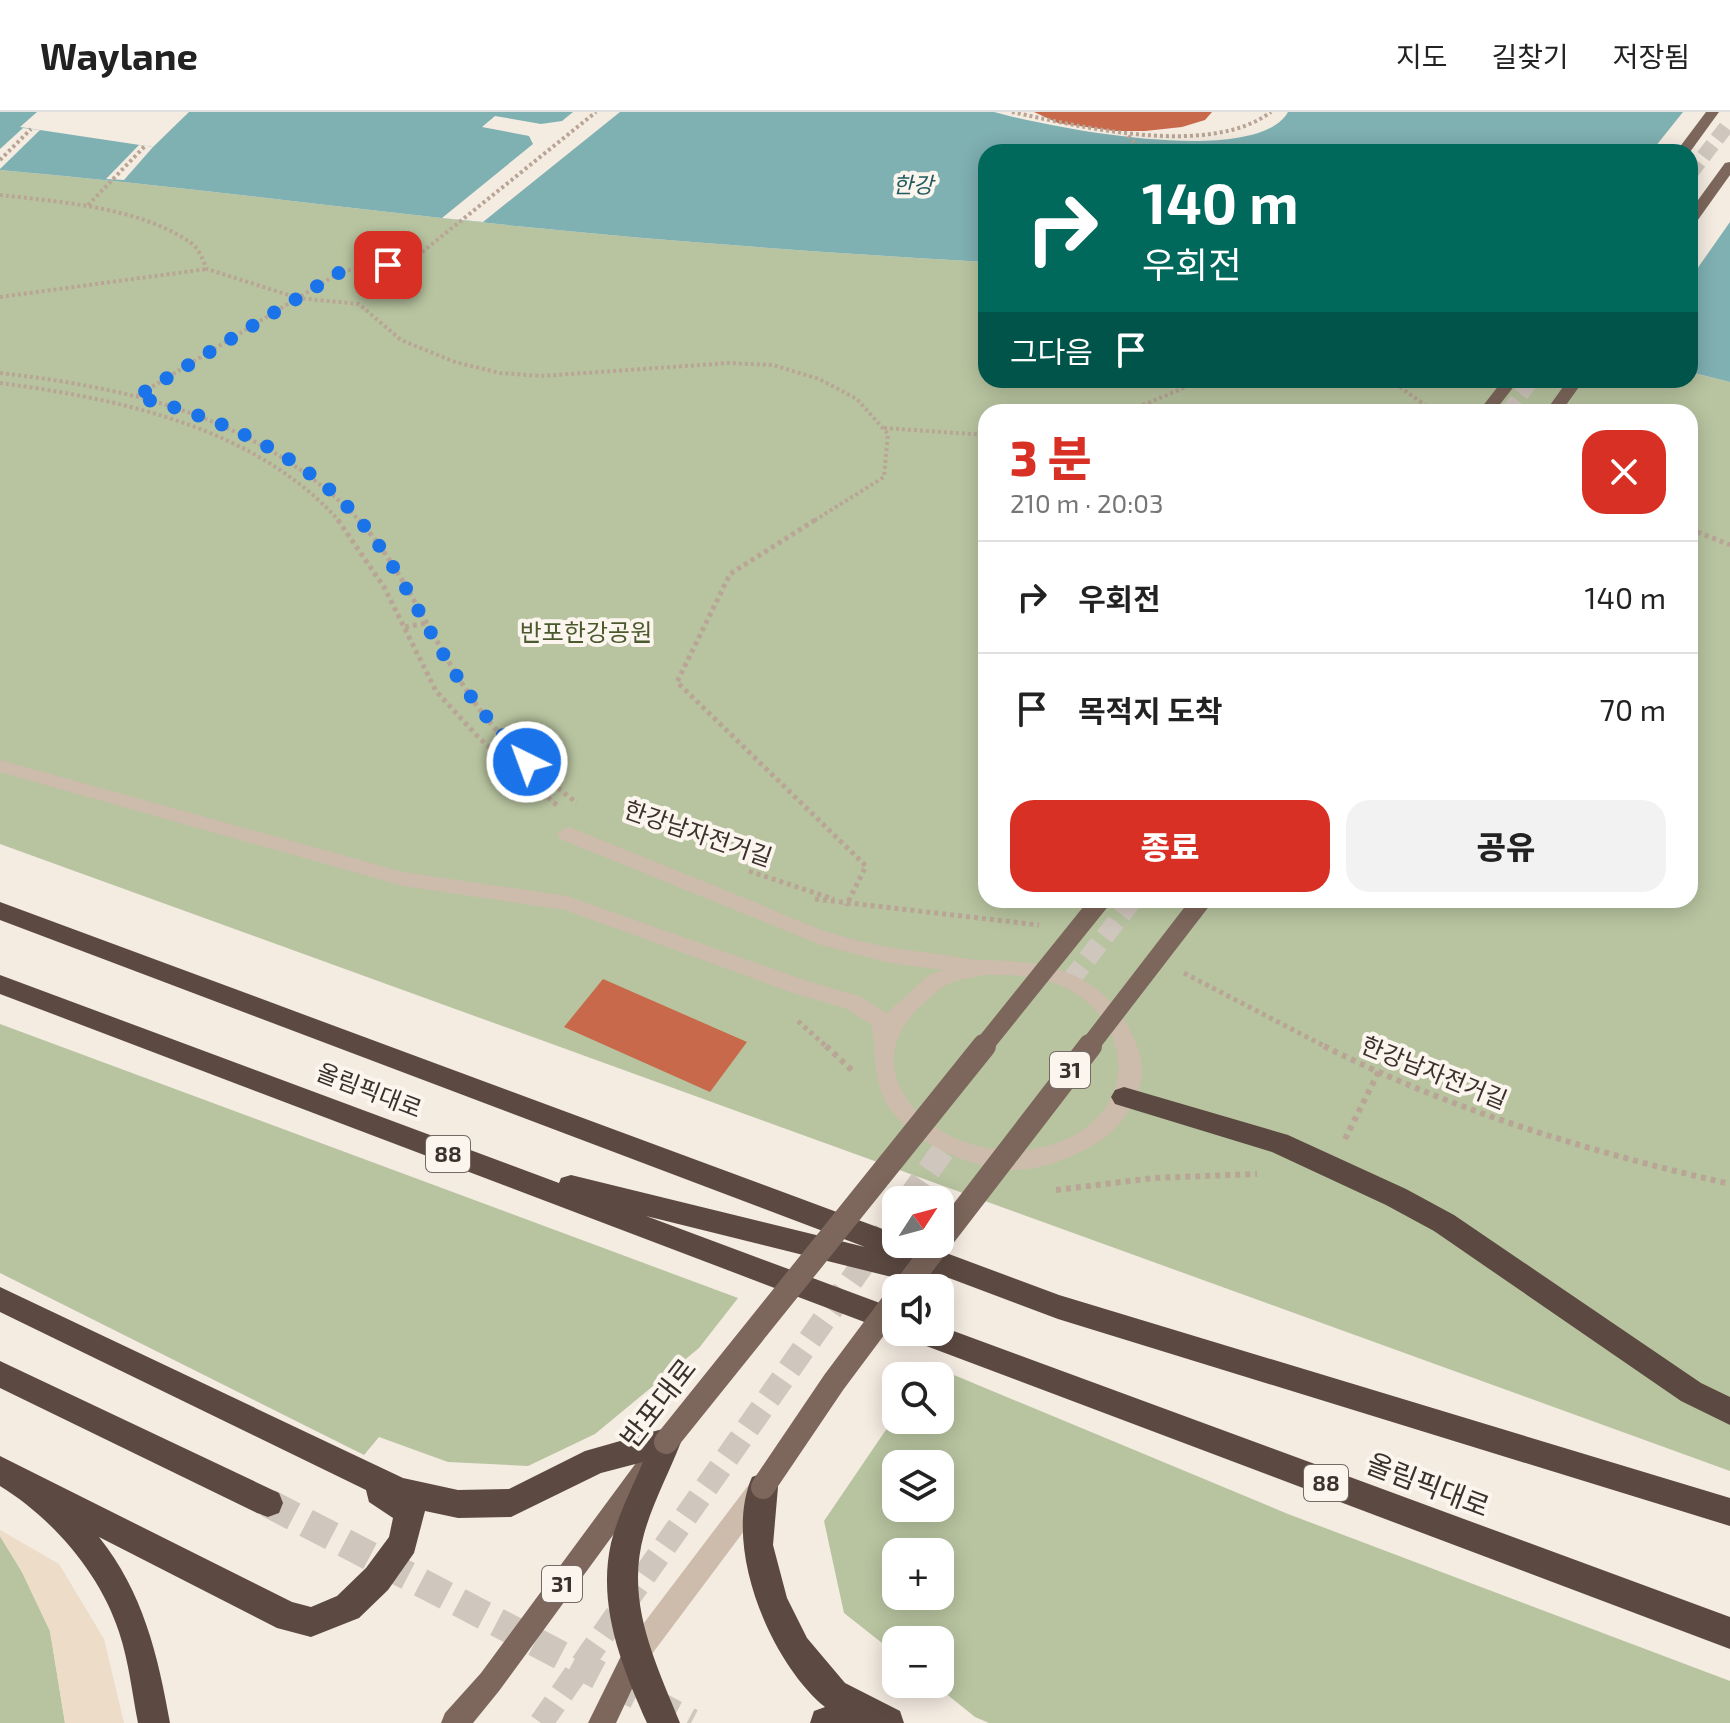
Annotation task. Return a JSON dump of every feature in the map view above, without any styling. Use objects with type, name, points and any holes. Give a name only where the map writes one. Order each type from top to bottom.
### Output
[{"type":"highway","points":[[0,911],[1058,1307]]},
{"type":"highway","points":[[0,965],[139,1035]]},
{"type":"highway","name":"올림픽대로","points":[[0,984],[882,1317]]},
{"type":"highway","points":[[1124,1097],[1279,1143],[1332,1166],[1444,1223],[1648,1364],[1691,1392],[1730,1412]]},
{"type":"highway","points":[[463,1159],[1058,1307],[1730,1512]]},
{"type":"highway","points":[[0,1299],[399,1491],[458,1504],[511,1503],[596,1461],[666,1442]]},
{"type":"highway","name":"올림픽대로","points":[[954,1344],[1730,1633]]},
{"type":"highway","points":[[0,1374],[268,1503]]},
{"type":"highway","points":[[664,1723],[634,1657],[622,1603],[626,1546],[666,1442]]},
{"type":"highway","points":[[11,1476],[288,1617],[311,1622],[348,1607],[377,1579],[403,1543],[410,1512],[334,1458]]},
{"type":"highway","points":[[11,1476],[82,1538],[113,1582],[132,1622],[154,1723]]},
{"type":"highway","points":[[763,1487],[758,1545],[772,1602],[796,1649],[834,1694],[885,1722]]},
{"type":"highway","points":[[826,1723],[885,1722]]},
{"type":"main road","points":[[1689,144],[1713,112]]},
{"type":"main road","points":[[1698,210],[1730,166]]},
{"type":"main road","points":[[1492,404],[1505,388]]},
{"type":"main road","name":"반포대로","points":[[455,1723],[490,1682],[666,1442],[1095,908]]},
{"type":"main road","name":"31","points":[[954,1222],[1196,908]]},
{"type":"main road","points":[[763,1487],[882,1318]]},
{"type":"main road","points":[[602,1723],[634,1657]]},
{"type":"street","points":[[0,766],[403,879],[567,903],[803,988],[852,1002],[881,1020],[885,1040],[883,1070],[894,1099],[915,1126],[946,1146],[980,1157],[1017,1161],[1052,1155],[1084,1142],[1108,1122],[1124,1097],[1131,1070],[1124,1041],[1109,1015],[1091,995],[1070,981],[1049,973],[1020,968],[983,967],[890,955],[828,940],[567,834]]},
{"type":"street","points":[[885,1040],[904,1005],[938,980],[983,967]]},
{"type":"street","points":[[634,1657],[763,1487]]},
{"type":"path","points":[[136,397],[342,271],[411,261],[596,112]]},
{"type":"path","points":[[1012,112],[1113,134],[1225,131],[1262,122],[1271,112]]},
{"type":"path","points":[[0,160],[31,129]]},
{"type":"path","points":[[1127,134],[1136,144]]},
{"type":"path","points":[[88,205],[145,146]]},
{"type":"path","points":[[0,195],[88,205],[152,224],[194,244],[207,269]]},
{"type":"path","points":[[0,297],[207,269],[298,298],[359,304],[401,340],[455,362],[500,373],[557,376],[729,363],[773,365],[819,379],[857,399],[888,434],[884,477],[730,574],[677,682],[866,866],[847,904]]},
{"type":"path","points":[[0,373],[81,382],[192,413],[240,432],[326,488],[361,521],[474,702],[527,762],[586,809]]},
{"type":"path","points":[[0,383],[119,404],[180,422],[266,462],[337,518],[361,551],[405,627],[434,689],[499,759],[561,809]]},
{"type":"path","points":[[1145,404],[1184,388]]},
{"type":"path","points":[[1401,388],[1424,404]]},
{"type":"path","points":[[180,422],[192,413]]},
{"type":"path","points":[[883,428],[978,434]]},
{"type":"path","points":[[1698,532],[1730,545]]},
{"type":"path","points":[[405,627],[427,623]]},
{"type":"path","name":"한강남자전거길","points":[[735,867],[847,904]]},
{"type":"path","name":"한강남자전거길","points":[[804,898],[1036,925],[1047,923]]},
{"type":"path","name":"한강남자전거길","points":[[1182,973],[1379,1071],[1503,1122],[1636,1163],[1730,1184]]},
{"type":"path","points":[[789,1012],[851,1073],[883,1070]]},
{"type":"path","points":[[1332,1166],[1379,1071]]},
{"type":"path","points":[[1044,1192],[1154,1178],[1259,1174],[1271,1178]]},
{"type":"green space","name":"반포한강공원","points":[[0,170],[575,232],[978,261],[978,388],[1698,388],[1698,374],[1730,382],[1730,1471],[954,1190],[954,1186],[944,1186],[0,844]]},
{"type":"green space","points":[[0,1024],[738,1298],[699,1348],[595,1434],[528,1466],[448,1462],[379,1437],[364,1455],[0,1273]]},
{"type":"green space","points":[[954,1375],[1288,1514],[1730,1681],[1730,1723],[989,1723],[975,1717],[951,1698],[954,1698],[954,1626],[882,1626],[882,1643],[844,1613],[824,1521],[883,1434],[954,1434]]},
{"type":"green space","points":[[0,1536],[22,1572],[50,1631],[65,1723],[0,1723]]},
{"type":"shaded area","points":[[0,1530],[59,1564],[104,1639],[124,1723],[65,1723],[50,1631],[22,1572],[0,1536]]},
{"type":"water","name":"한강","points":[[0,112],[37,112],[20,127],[153,147],[189,112],[994,112],[1102,134],[1195,141],[1236,138],[1268,129],[1288,112],[1730,112],[1730,382],[1698,374],[1698,144],[978,144],[978,261],[575,232],[0,170]]},
{"type":"pier","points":[[573,112],[620,112],[483,222],[442,218],[533,144],[529,136],[482,127],[495,116],[541,124],[562,121]]},
{"type":"pier","points":[[1683,112],[1730,112],[1730,222],[1698,268],[1698,144],[1657,144]]},
{"type":"pier","points":[[23,128],[40,130],[0,169],[0,149]]},
{"type":"pier","points":[[139,145],[153,147],[124,180],[106,179]]},
{"type":"building","points":[[1034,112],[1212,112],[1205,120],[1182,127],[1114,131],[1058,123]]},
{"type":"building","points":[[603,979],[747,1042],[710,1092],[564,1027]]},
{"type":"tunnel","points":[[1698,164],[1730,122]]},
{"type":"tunnel","points":[[1514,404],[1526,388]]},
{"type":"tunnel","points":[[1070,981],[1127,908]]},
{"type":"tunnel","points":[[918,1186],[946,1146]]},
{"type":"tunnel","points":[[541,1723],[882,1237]]},
{"type":"tunnel","points":[[268,1503],[691,1723]]},
{"type":"route","points":[[388,265],[342,271],[136,397],[192,413],[240,432],[326,488],[361,521],[409,592],[474,702],[527,762]]}]
